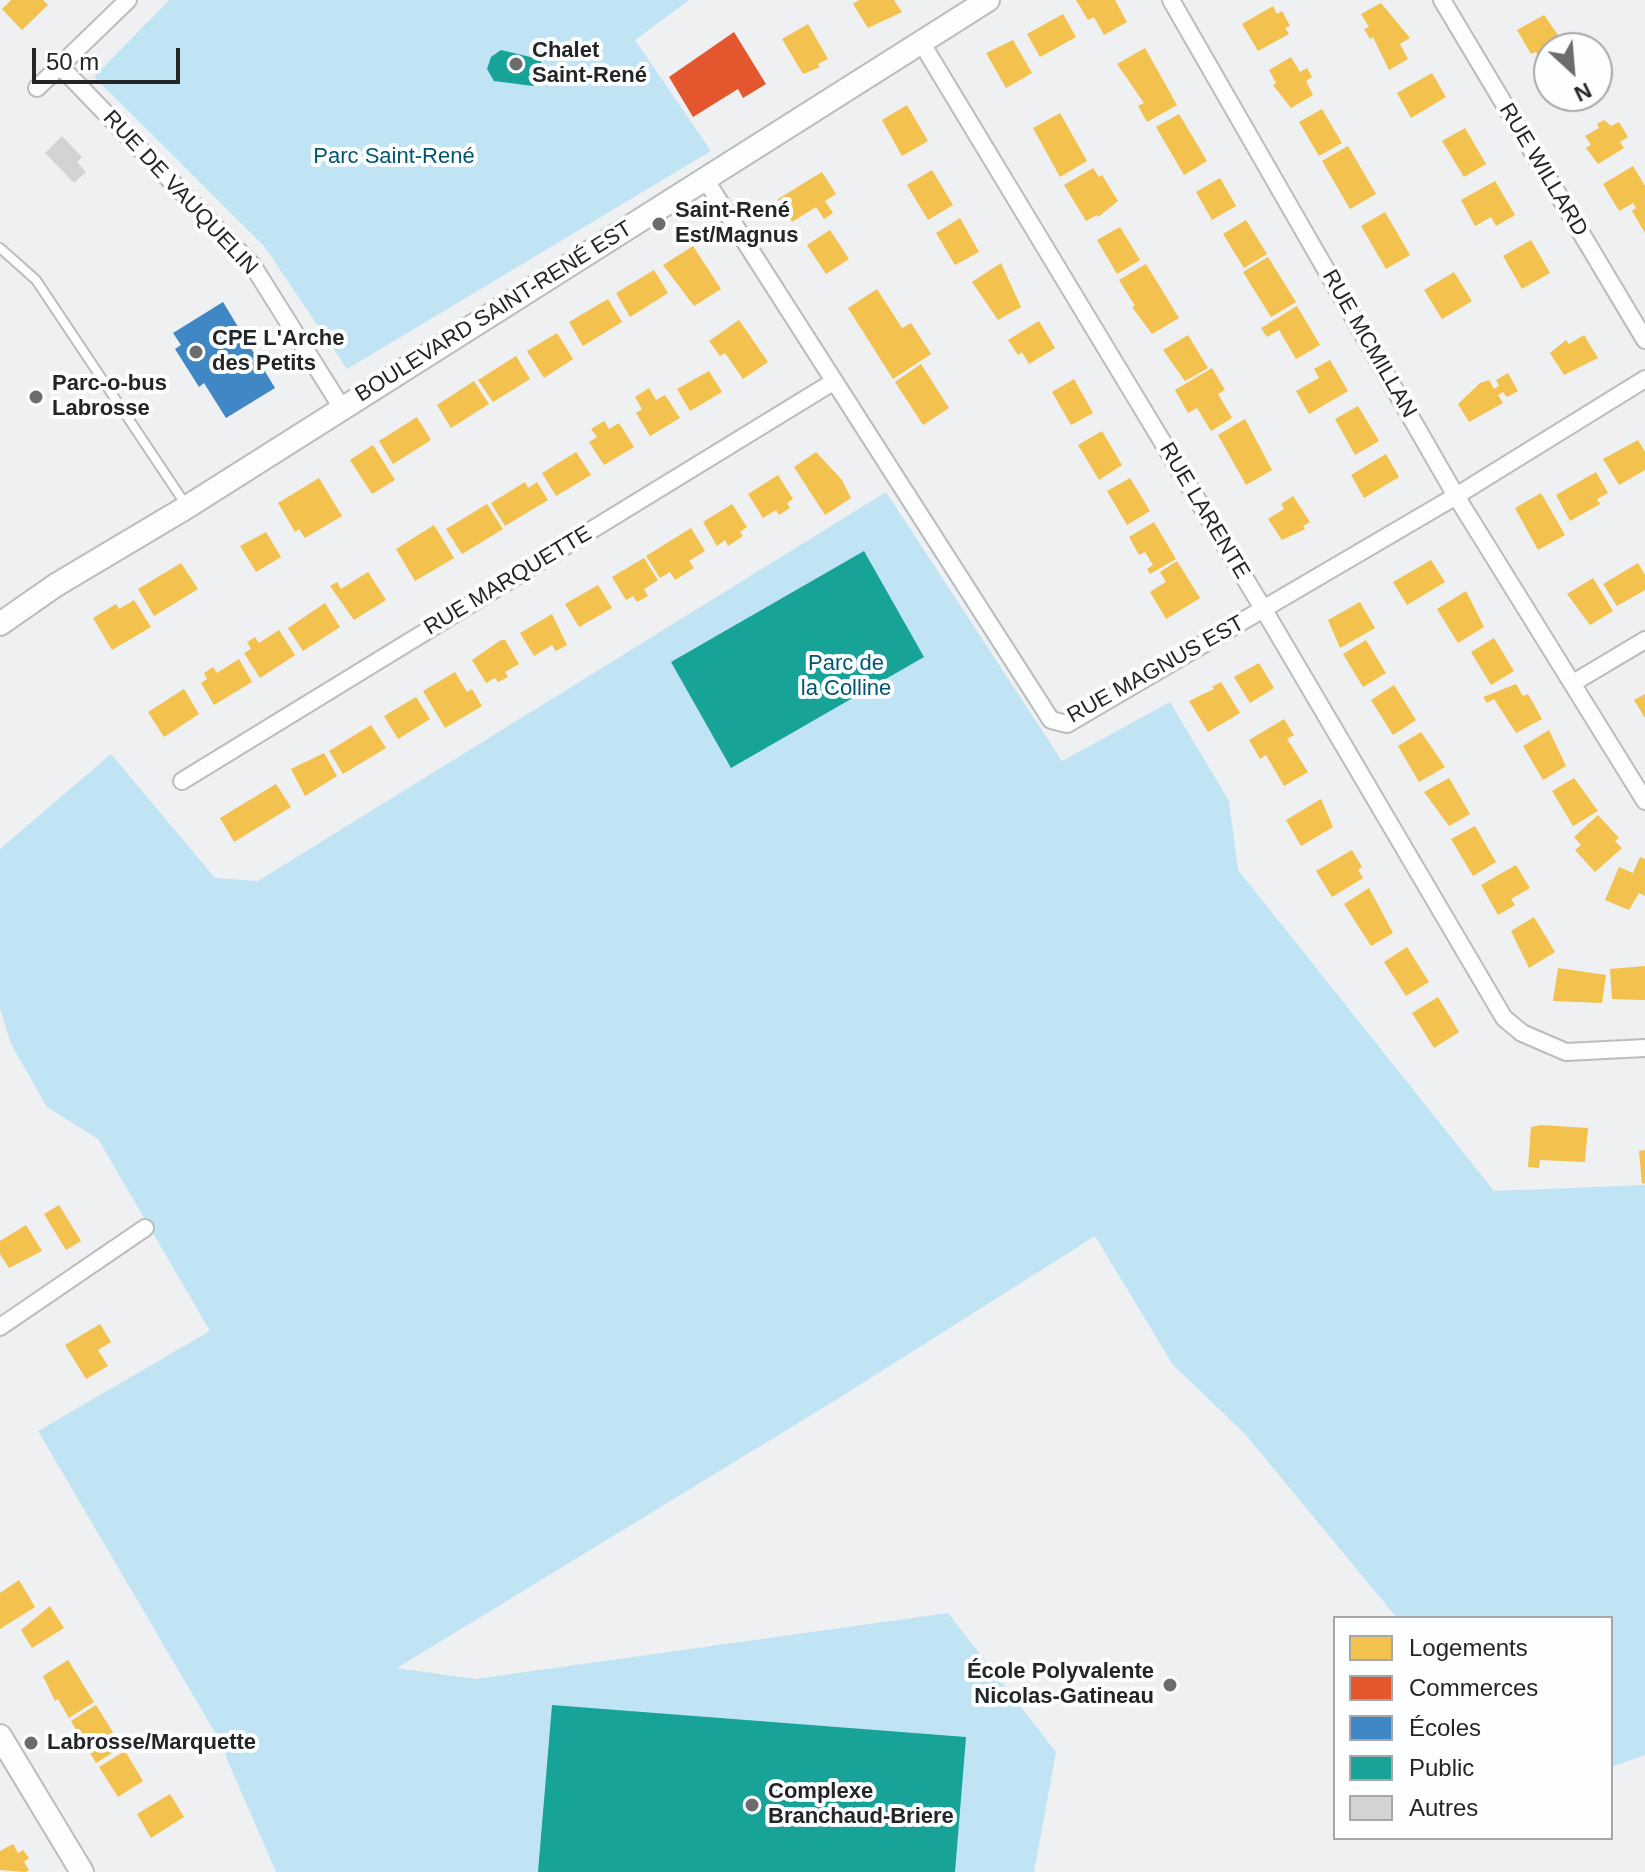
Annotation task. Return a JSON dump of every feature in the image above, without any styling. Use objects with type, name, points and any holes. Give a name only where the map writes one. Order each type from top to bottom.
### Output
[{"type":"street","points":[[37,88],[128,0]]},
{"type":"street","name":"BOULEVARD SAINT-RENÉ EST","points":[[0,624],[56,585],[187,507],[988,0]]},
{"type":"street","name":"RUE MCMILLAN","points":[[1171,0],[1456,496],[1645,801]]},
{"type":"street","name":"RUE WILLARD","points":[[1442,0],[1645,340]]},
{"type":"street","name":"RUE LARENTE","points":[[921,42],[1264,610],[1504,1018],[1522,1033],[1566,1052],[1645,1048]]},
{"type":"street","name":"RUE DE VAUQUELIN","points":[[60,66],[253,266],[342,408]]},
{"type":"street","name":"RUE MAGNUS EST","points":[[705,179],[1051,720],[1067,724],[1456,496],[1645,379]]},
{"type":"street","name":"RUE MARQUETTE","points":[[182,781],[833,382]]},
{"type":"street","points":[[1573,683],[1645,640]]},
{"type":"street","points":[[0,1327],[145,1228]]},
{"type":"street","points":[[0,1736],[82,1872]]},
{"type":"lane","points":[[0,248],[36,280],[187,507]]},
{"type":"green space","name":"Parc Saint-René","points":[[169,0],[689,0],[635,40],[711,151],[347,369],[264,246],[94,77]]},
{"type":"green space","name":"Parc de la Colline","points":[[886,492],[1062,761],[1170,702],[1229,801],[1238,870],[1494,1191],[1645,1185],[1645,1755],[1613,1766],[1613,1616],[1395,1616],[1245,1434],[1173,1365],[1095,1236],[839,1398],[397,1668],[475,1679],[948,1613],[1056,1752],[1034,1872],[276,1872],[217,1736],[38,1431],[210,1331],[98,1139],[47,1107],[11,1044],[0,1008],[0,849],[111,754],[215,878],[258,881]]},
{"type":"building: Logements","points":[[11,0],[43,0],[48,5],[22,30],[2,9]]},
{"type":"building: Logements","points":[[859,0],[894,0],[902,12],[868,28],[853,4]]},
{"type":"building: Logements","points":[[1076,0],[1115,0],[1127,22],[1104,35],[1094,17],[1088,20]]},
{"type":"building: Logements","points":[[1381,3],[1410,38],[1400,44],[1408,59],[1389,70],[1373,37],[1370,39],[1364,29],[1369,27],[1361,14]]},
{"type":"building: Logements","points":[[1273,6],[1277,14],[1282,11],[1290,26],[1285,28],[1289,34],[1258,51],[1242,24]]},
{"type":"building: Logements","points":[[1063,14],[1076,37],[1040,57],[1027,34]]},
{"type":"building: Logements","points":[[1544,15],[1556,32],[1533,32],[1531,54],[1517,30]]},
{"type":"building: Logements","points":[[808,24],[828,59],[818,64],[820,67],[803,74],[782,39]]},
{"type":"building: Logements","points":[[1013,40],[1032,73],[1006,88],[986,53]]},
{"type":"building: Logements","points":[[1145,48],[1177,105],[1147,122],[1138,106],[1144,103],[1117,64]]},
{"type":"building: Logements","points":[[1291,57],[1300,72],[1307,68],[1312,77],[1306,81],[1313,95],[1291,108],[1273,85],[1276,83],[1269,70]]},
{"type":"building: Logements","points":[[1432,73],[1446,97],[1411,118],[1397,93]]},
{"type":"building: Logements","points":[[907,105],[928,141],[902,156],[882,120]]},
{"type":"building: Logements","points":[[1322,109],[1342,143],[1319,156],[1299,122]]},
{"type":"building: Logements","points":[[1060,113],[1087,161],[1060,177],[1033,128]]},
{"type":"building: Logements","points":[[1179,114],[1207,161],[1184,175],[1156,127]]},
{"type":"building: Logements","points":[[1604,120],[1611,126],[1619,122],[1628,137],[1620,142],[1624,148],[1598,164],[1586,148],[1591,145],[1585,136],[1599,128],[1597,124]]},
{"type":"building: Logements","points":[[1465,128],[1486,164],[1464,177],[1442,141]]},
{"type":"building: Logements","points":[[1348,146],[1376,194],[1350,209],[1322,161]]},
{"type":"building: Logements","points":[[1633,166],[1645,186],[1645,233],[1632,211],[1636,208],[1633,203],[1619,211],[1603,184]]},
{"type":"building: Logements","points":[[1093,168],[1099,177],[1102,175],[1118,201],[1098,217],[1086,221],[1064,185]]},
{"type":"building: Logements","points":[[932,170],[953,205],[928,220],[907,185]]},
{"type":"building: Logements","points":[[822,172],[836,194],[825,201],[833,213],[824,219],[816,207],[792,222],[778,199]]},
{"type":"building: Logements","points":[[1220,178],[1236,206],[1212,220],[1196,192]]},
{"type":"building: Logements","points":[[1495,181],[1515,215],[1496,226],[1491,217],[1475,226],[1461,200]]},
{"type":"building: Logements","points":[[1385,212],[1410,255],[1386,269],[1361,226]]},
{"type":"building: Logements","points":[[960,218],[979,252],[955,265],[936,233]]},
{"type":"building: Logements","points":[[1246,220],[1267,254],[1244,268],[1223,234]]},
{"type":"building: Logements","points":[[1120,227],[1140,260],[1117,274],[1097,240]]},
{"type":"building: Logements","points":[[830,230],[849,259],[826,274],[807,245]]},
{"type":"building: Logements","points":[[1531,240],[1550,273],[1522,289],[1503,256]]},
{"type":"building: Logements","points":[[693,246],[721,289],[694,306],[663,265]]},
{"type":"building: Logements","points":[[1268,257],[1296,302],[1271,317],[1243,272]]},
{"type":"building: Logements","points":[[1001,263],[1021,307],[998,320],[972,282]]},
{"type":"building: Logements","points":[[1146,264],[1179,318],[1152,334],[1132,307],[1135,306],[1119,280]]},
{"type":"building: Logements","points":[[654,270],[668,293],[630,317],[616,293]]},
{"type":"building: Logements","points":[[1454,272],[1472,301],[1442,319],[1424,290]]},
{"type":"building: Logements","points":[[877,289],[902,328],[911,323],[931,354],[893,379],[848,308]]},
{"type":"building: Logements","points":[[608,299],[622,322],[583,346],[569,322]]},
{"type":"building: Logements","points":[[1297,306],[1320,345],[1296,359],[1279,330],[1267,337],[1261,328]]},
{"type":"building: Logements","points":[[739,320],[768,362],[743,379],[725,353],[720,356],[709,341]]},
{"type":"building: Logements","points":[[1039,321],[1055,348],[1029,364],[1022,352],[1018,355],[1008,340]]},
{"type":"building: Logements","points":[[557,333],[573,359],[544,378],[527,351]]},
{"type":"building: Logements","points":[[1188,335],[1208,368],[1185,381],[1163,350]]},
{"type":"building: Logements","points":[[1584,335],[1598,358],[1564,375],[1550,353],[1566,340],[1569,344]]},
{"type":"building: Logements","points":[[516,356],[530,379],[493,402],[478,380]]},
{"type":"building: Logements","points":[[1330,360],[1348,391],[1309,414],[1296,391],[1319,378],[1314,369]]},
{"type":"building: Logements","points":[[921,364],[949,408],[923,425],[895,382]]},
{"type":"building: Logements","points":[[1212,368],[1225,390],[1218,394],[1232,418],[1211,431],[1197,408],[1188,413],[1175,390]]},
{"type":"building: Logements","points":[[709,371],[722,392],[690,411],[677,389]]},
{"type":"building: Logements","points":[[1508,373],[1518,391],[1507,397],[1503,392],[1498,395],[1503,403],[1469,422],[1458,404],[1480,383],[1489,380],[1494,389],[1499,386],[1496,380]]},
{"type":"building: Logements","points":[[1074,379],[1093,413],[1071,425],[1052,392]]},
{"type":"building: Logements","points":[[474,381],[489,404],[451,428],[437,405]]},
{"type":"building: Logements","points":[[649,388],[656,400],[665,395],[680,418],[650,436],[636,413],[642,409],[635,397]]},
{"type":"building: Logements","points":[[1358,406],[1379,441],[1355,455],[1335,419]]},
{"type":"building: Logements","points":[[417,417],[431,440],[393,464],[379,441]]},
{"type":"building: Logements","points":[[1245,419],[1272,470],[1246,485],[1218,435]]},
{"type":"building: Logements","points":[[604,421],[609,429],[619,423],[634,447],[604,465],[589,442],[597,437],[591,429]]},
{"type":"building: Logements","points":[[1102,431],[1122,465],[1099,480],[1078,445]]},
{"type":"building: Logements","points":[[1638,440],[1645,452],[1645,470],[1619,485],[1603,459]]},
{"type":"building: Logements","points":[[373,445],[395,480],[372,494],[350,460]]},
{"type":"building: Logements","points":[[576,452],[591,475],[556,496],[542,473]]},
{"type":"building: Logements","points":[[816,452],[842,480],[851,498],[825,515],[794,467]]},
{"type":"building: Logements","points":[[1386,454],[1399,477],[1364,498],[1351,475]]},
{"type":"building: Logements","points":[[1596,472],[1608,493],[1597,499],[1600,504],[1570,521],[1556,495]]},
{"type":"building: Logements","points":[[778,475],[793,499],[787,503],[790,508],[779,515],[776,510],[763,518],[748,494]]},
{"type":"building: Logements","points":[[319,478],[342,516],[305,538],[299,529],[295,532],[278,503]]},
{"type":"building: Logements","points":[[1130,478],[1150,511],[1127,525],[1107,491]]},
{"type":"building: Logements","points":[[525,482],[528,488],[537,482],[548,500],[505,526],[491,503]]},
{"type":"building: Logements","points":[[1541,493],[1565,535],[1538,550],[1515,508]]},
{"type":"building: Logements","points":[[1293,496],[1310,522],[1303,526],[1305,529],[1282,540],[1268,519],[1284,509],[1281,504]]},
{"type":"building: Logements","points":[[487,504],[503,529],[462,554],[446,529]]},
{"type":"building: Logements","points":[[732,504],[747,527],[740,532],[743,536],[728,546],[725,540],[717,546],[703,522]]},
{"type":"building: Logements","points":[[1154,522],[1176,559],[1150,574],[1147,569],[1153,565],[1145,552],[1139,555],[1129,537]]},
{"type":"building: Logements","points":[[434,525],[454,558],[415,581],[396,549]]},
{"type":"building: Logements","points":[[691,528],[705,551],[689,561],[694,568],[675,580],[670,572],[660,578],[646,556]]},
{"type":"building: Logements","points":[[266,532],[281,557],[256,572],[240,546]]},
{"type":"building: Logements","points":[[644,558],[658,580],[644,589],[648,596],[637,602],[633,596],[626,600],[612,577]]},
{"type":"building: Logements","points":[[1431,560],[1445,582],[1407,605],[1393,582]]},
{"type":"building: Logements","points":[[1177,561],[1200,598],[1166,619],[1150,592],[1166,582],[1160,572]]},
{"type":"building: Logements","points":[[181,563],[198,589],[154,616],[138,589]]},
{"type":"building: Logements","points":[[1638,563],[1645,575],[1645,590],[1617,606],[1603,584]]},
{"type":"building: Logements","points":[[368,572],[386,600],[354,620],[330,586],[337,582],[341,589]]},
{"type":"building: Logements","points":[[1593,578],[1613,611],[1590,625],[1567,594]]},
{"type":"building: Logements","points":[[598,585],[612,608],[579,627],[565,604]]},
{"type":"building: Logements","points":[[1466,591],[1484,627],[1458,643],[1437,609]]},
{"type":"building: Logements","points":[[134,600],[151,627],[112,650],[93,618],[116,604],[119,609]]},
{"type":"building: Logements","points":[[1360,602],[1375,628],[1340,648],[1328,620]]},
{"type":"building: Logements","points":[[325,603],[340,627],[303,651],[288,628]]},
{"type":"building: Logements","points":[[552,614],[567,645],[556,651],[552,645],[534,656],[520,633]]},
{"type":"building: Logements","points":[[279,630],[295,655],[260,678],[244,653],[251,649],[247,642],[255,637],[259,643]]},
{"type":"building: Logements","points":[[1494,638],[1514,671],[1491,685],[1471,652]]},
{"type":"building: Logements","points":[[505,640],[519,664],[505,672],[508,677],[498,682],[495,678],[486,683],[472,660]]},
{"type":"building: Logements","points":[[1366,640],[1386,673],[1363,687],[1343,654]]},
{"type":"building: Logements","points":[[239,659],[252,682],[214,705],[201,683],[207,679],[204,673],[213,667],[217,673]]},
{"type":"building: Logements","points":[[1259,663],[1274,688],[1250,703],[1234,677]]},
{"type":"building: Logements","points":[[455,672],[467,692],[472,689],[482,706],[445,728],[423,691]]},
{"type":"building: Logements","points":[[1221,682],[1240,713],[1208,732],[1189,701],[1214,689],[1212,687]]},
{"type":"building: Logements","points":[[1516,684],[1523,696],[1528,694],[1542,719],[1516,733],[1494,699],[1487,703],[1483,697]]},
{"type":"building: Logements","points":[[1394,685],[1416,720],[1393,735],[1371,700]]},
{"type":"building: Logements","points":[[184,689],[199,714],[164,737],[148,712]]},
{"type":"building: Logements","points":[[1645,694],[1645,718],[1634,700]]},
{"type":"building: Logements","points":[[416,697],[430,719],[398,739],[384,716]]},
{"type":"building: Logements","points":[[1284,719],[1294,735],[1287,739],[1308,772],[1284,786],[1266,755],[1260,759],[1249,740]]},
{"type":"building: Logements","points":[[371,725],[386,748],[343,774],[329,751]]},
{"type":"building: Logements","points":[[1549,730],[1566,766],[1543,780],[1523,746]]},
{"type":"building: Logements","points":[[1421,732],[1445,767],[1419,782],[1398,746]]},
{"type":"building: Logements","points":[[324,753],[337,776],[305,796],[291,769]]},
{"type":"building: Logements","points":[[1449,778],[1470,814],[1449,826],[1424,792]]},
{"type":"building: Logements","points":[[1574,778],[1598,811],[1573,826],[1552,791]]},
{"type":"building: Logements","points":[[276,784],[291,807],[234,842],[220,818]]},
{"type":"building: Logements","points":[[1321,799],[1333,827],[1301,846],[1286,820]]},
{"type":"building: Logements","points":[[1598,815],[1619,838],[1615,841],[1622,848],[1595,872],[1575,850],[1581,845],[1574,837]]},
{"type":"building: Logements","points":[[1475,826],[1496,862],[1473,876],[1451,839]]},
{"type":"building: Logements","points":[[1352,850],[1362,867],[1358,870],[1363,878],[1332,897],[1316,871]]},
{"type":"building: Logements","points":[[1640,857],[1645,859],[1645,896],[1639,893],[1629,910],[1605,900],[1619,867],[1633,873]]},
{"type":"building: Logements","points":[[1516,865],[1530,888],[1511,899],[1515,905],[1498,915],[1481,885]]},
{"type":"building: Logements","points":[[1369,888],[1393,933],[1371,946],[1344,904]]},
{"type":"building: Logements","points":[[1534,917],[1555,952],[1529,968],[1511,931]]},
{"type":"building: Logements","points":[[1407,947],[1429,982],[1406,996],[1384,962]]},
{"type":"building: Logements","points":[[1645,966],[1645,1000],[1612,999],[1610,969]]},
{"type":"building: Logements","points":[[1558,968],[1606,975],[1602,1003],[1553,1001]]},
{"type":"building: Logements","points":[[1438,997],[1459,1032],[1434,1048],[1412,1013]]},
{"type":"building: Logements","points":[[1531,1127],[1588,1128],[1585,1162],[1540,1160],[1539,1168],[1528,1167]]},
{"type":"building: Logements","points":[[1645,1150],[1645,1183],[1642,1184],[1639,1151]]},
{"type":"building: Logements","points":[[59,1205],[81,1241],[66,1250],[44,1214]]},
{"type":"building: Logements","points":[[26,1225],[42,1251],[9,1268],[0,1254],[0,1241]]},
{"type":"building: Logements","points":[[100,1324],[111,1342],[98,1350],[108,1366],[86,1379],[65,1345]]},
{"type":"building: Logements","points":[[19,1580],[35,1607],[0,1629],[0,1593]]},
{"type":"building: Logements","points":[[50,1606],[64,1628],[32,1648],[21,1630]]},
{"type":"building: Logements","points":[[68,1660],[94,1702],[69,1718],[58,1699],[55,1701],[43,1676]]},
{"type":"building: Logements","points":[[96,1705],[122,1747],[96,1763],[71,1721]]},
{"type":"building: Logements","points":[[125,1751],[143,1781],[118,1797],[99,1767]]},
{"type":"building: Logements","points":[[170,1794],[184,1817],[151,1838],[137,1814]]},
{"type":"building: Logements","points":[[13,1844],[18,1853],[23,1850],[29,1858],[24,1862],[29,1870],[26,1872],[0,1870],[0,1851]]},
{"type":"building: Commerces","points":[[734,32],[766,84],[743,98],[738,89],[693,117],[669,77]]},
{"type":"building: Écoles","points":[[223,302],[275,388],[226,418],[204,383],[199,387],[175,349],[181,345],[173,333]]},
{"type":"building: Public","name":"Chalet Saint-René","points":[[501,50],[539,59],[550,75],[533,86],[494,81],[487,69],[491,57]]},
{"type":"building: Public","points":[[864,551],[924,657],[731,768],[671,662]]},
{"type":"building: Public","name":"Complexe Branchaud-Briere","points":[[552,1705],[966,1737],[955,1872],[538,1872]]},
{"type":"building: Autres","points":[[62,136],[82,157],[77,162],[86,172],[74,183],[45,153]]},
{"type":"place","name":"Chalet Saint-René","points":[[516,64]]},
{"type":"place","name":"Saint-René Est/Magnus","points":[[659,224]]},
{"type":"place","name":"CPE L'Arche des Petits","points":[[196,352]]},
{"type":"place","name":"Parc-o-bus Labrosse","points":[[36,397]]},
{"type":"place","name":"École Polyvalente Nicolas-Gatineau","points":[[1170,1685]]},
{"type":"place","name":"Labrosse/Marquette","points":[[31,1743]]},
{"type":"place","name":"Complexe Branchaud-Briere","points":[[752,1805]]}]
